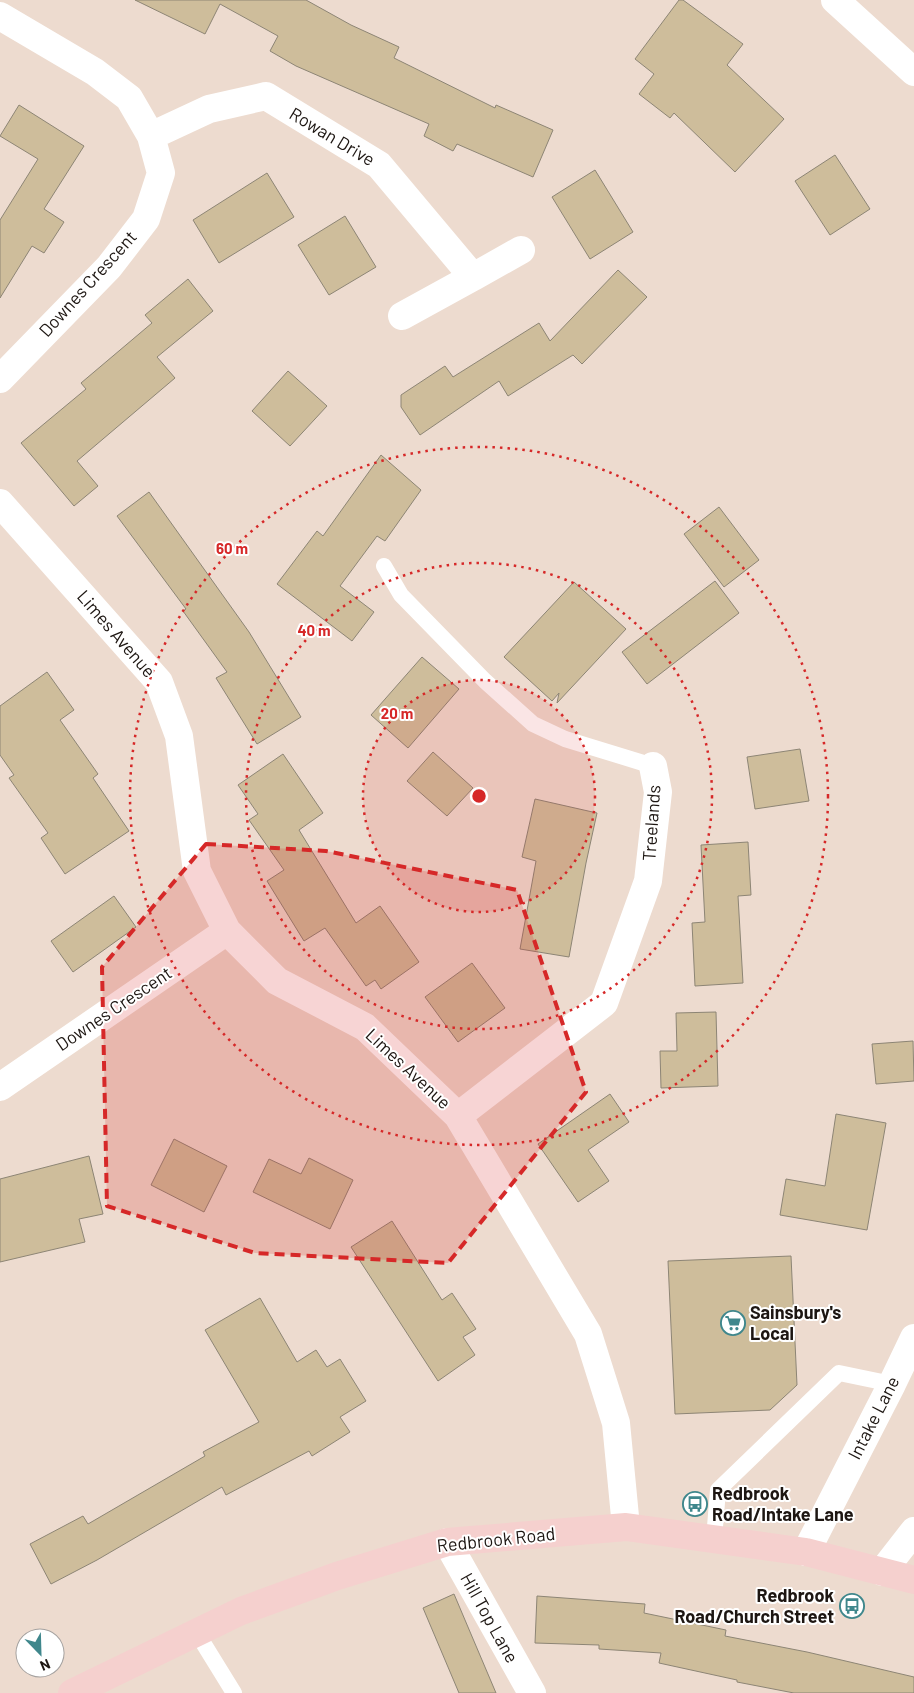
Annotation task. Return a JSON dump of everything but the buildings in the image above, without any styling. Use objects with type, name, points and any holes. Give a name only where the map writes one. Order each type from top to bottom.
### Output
[{"type":"street","points":[[835,0],[914,72]]},
{"type":"street","name":"Downes Crescent","points":[[0,16],[95,72],[129,98],[150,136],[161,173],[146,219],[109,267],[0,379]]},
{"type":"street","name":"Rowan Drive","points":[[150,136],[209,109],[266,96],[379,165],[473,277]]},
{"type":"street","points":[[402,316],[521,250]]},
{"type":"street","name":"Limes Avenue","points":[[0,503],[159,682],[179,736],[197,871],[227,931],[277,982],[365,1027],[458,1116],[588,1334],[616,1423],[626,1527]]},
{"type":"street","name":"Treelands","points":[[458,1116],[604,1003],[648,881],[658,792],[653,766]]},
{"type":"street","name":"Downes Crescent","points":[[0,1086],[227,931]]},
{"type":"street","name":"Intake Lane","points":[[806,1552],[914,1338]]},
{"type":"street","name":"Redbrook Road","points":[[72,1693],[241,1611],[336,1576],[447,1542],[626,1527],[806,1552],[914,1580]]},
{"type":"street","points":[[882,1572],[914,1531]]},
{"type":"street","name":"Hill Top Lane","points":[[447,1542],[532,1693]]},
{"type":"lane","name":"Treelands","points":[[384,566],[401,595],[485,681],[533,724],[565,739],[653,766]]},
{"type":"lane","points":[[714,1539],[718,1490],[839,1373],[892,1384]]},
{"type":"lane","points":[[196,1633],[234,1693]]},
{"type":"highlighted area","points":[[206,844],[326,851],[517,890],[586,1092],[448,1263],[255,1253],[107,1206],[102,967]]},
{"type":"place","name":"Sainsbury's Local","points":[[733,1323]]},
{"type":"place","name":"Redbrook Road/Intake Lane","points":[[695,1504]]},
{"type":"place","name":"Redbrook Road/Church Street","points":[[852,1606]]}]
